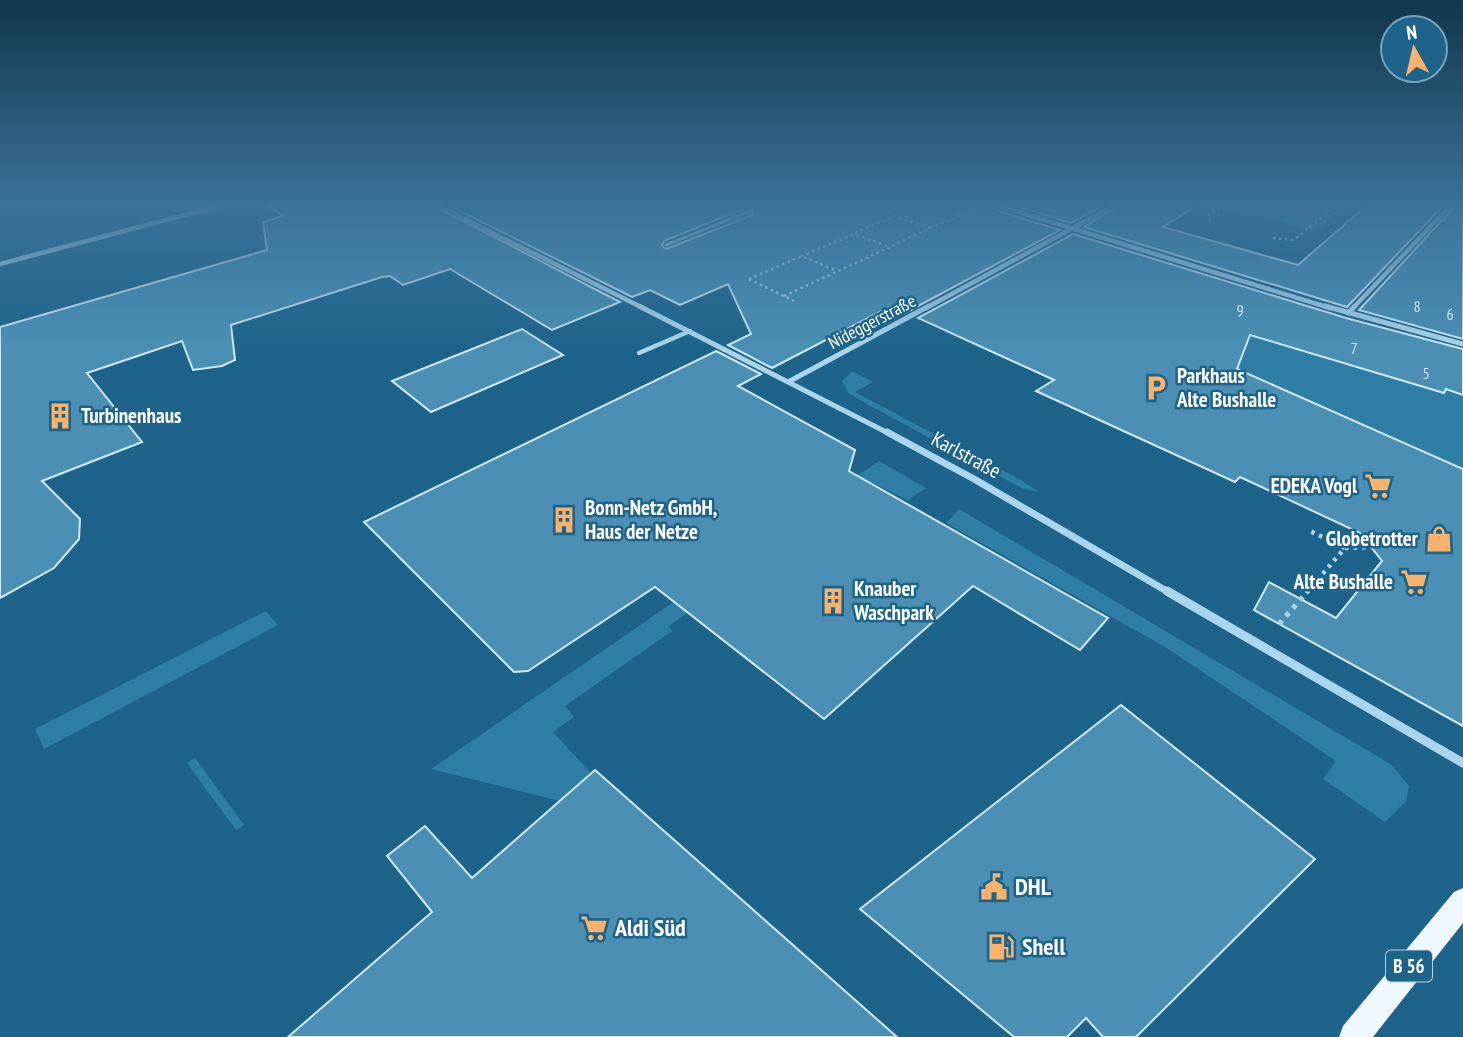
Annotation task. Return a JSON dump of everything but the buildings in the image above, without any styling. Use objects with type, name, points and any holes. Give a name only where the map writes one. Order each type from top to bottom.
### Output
[{"type":"main road","name":"B 56","points":[[1354,1037],[1463,901]]},
{"type":"street","points":[[0,264],[40,253]]},
{"type":"street","name":"Karlstraße","points":[[535,253],[790,382],[1006,497],[1463,763]]},
{"type":"street","name":"Nideggerstraße","points":[[790,382],[1025,253]]},
{"type":"street","points":[[1154,253],[1348,313],[1463,344]]},
{"type":"street","points":[[1348,313],[1405,253]]},
{"type":"lane","points":[[639,353],[690,331]]},
{"type":"path","points":[[794,301],[749,279],[808,253]]},
{"type":"path","points":[[784,296],[876,253]]},
{"type":"path","points":[[802,256],[837,271]]},
{"type":"path","points":[[1308,530],[1345,548],[1371,547]]},
{"type":"path","points":[[1262,645],[1345,548]]},
{"type":"shaded area","points":[[1108,285],[1444,393],[1446,389],[1463,395],[1463,469],[1319,405],[1064,311]]},
{"type":"shaded area","points":[[852,371],[873,382],[855,392],[1039,492],[1021,488],[849,394],[842,381]]},
{"type":"shaded area","points":[[879,461],[926,488],[908,500],[871,482],[669,626],[672,631],[565,706],[574,717],[553,732],[591,773],[560,801],[431,769]]},
{"type":"shaded area","points":[[959,509],[1392,765],[1409,786],[1406,801],[1385,822],[1323,779],[1336,761],[1165,647],[946,523]]},
{"type":"shaded area","points":[[266,611],[278,625],[44,749],[35,729]]},
{"type":"shaded area","points":[[195,758],[244,825],[236,830],[187,763]]},
{"type":"place","name":"Parkhaus Alte Bushalle","points":[[1156,388]]},
{"type":"place","name":"Turbinenhaus","points":[[60,416]]},
{"type":"place","name":"EDEKA Vogl","points":[[1378,486]]},
{"type":"place","name":"Bonn-Netz GmbH, Haus der Netze","points":[[564,520]]},
{"type":"place","name":"Globetrotter","points":[[1439,539]]},
{"type":"place","name":"Alte Bushalle","points":[[1414,582]]},
{"type":"place","name":"Knauber Waschpark","points":[[833,601]]},
{"type":"place","name":"DHL","points":[[994,887]]},
{"type":"place","name":"Aldi Süd","points":[[594,928]]},
{"type":"place","name":"Shell","points":[[1001,947]]}]
